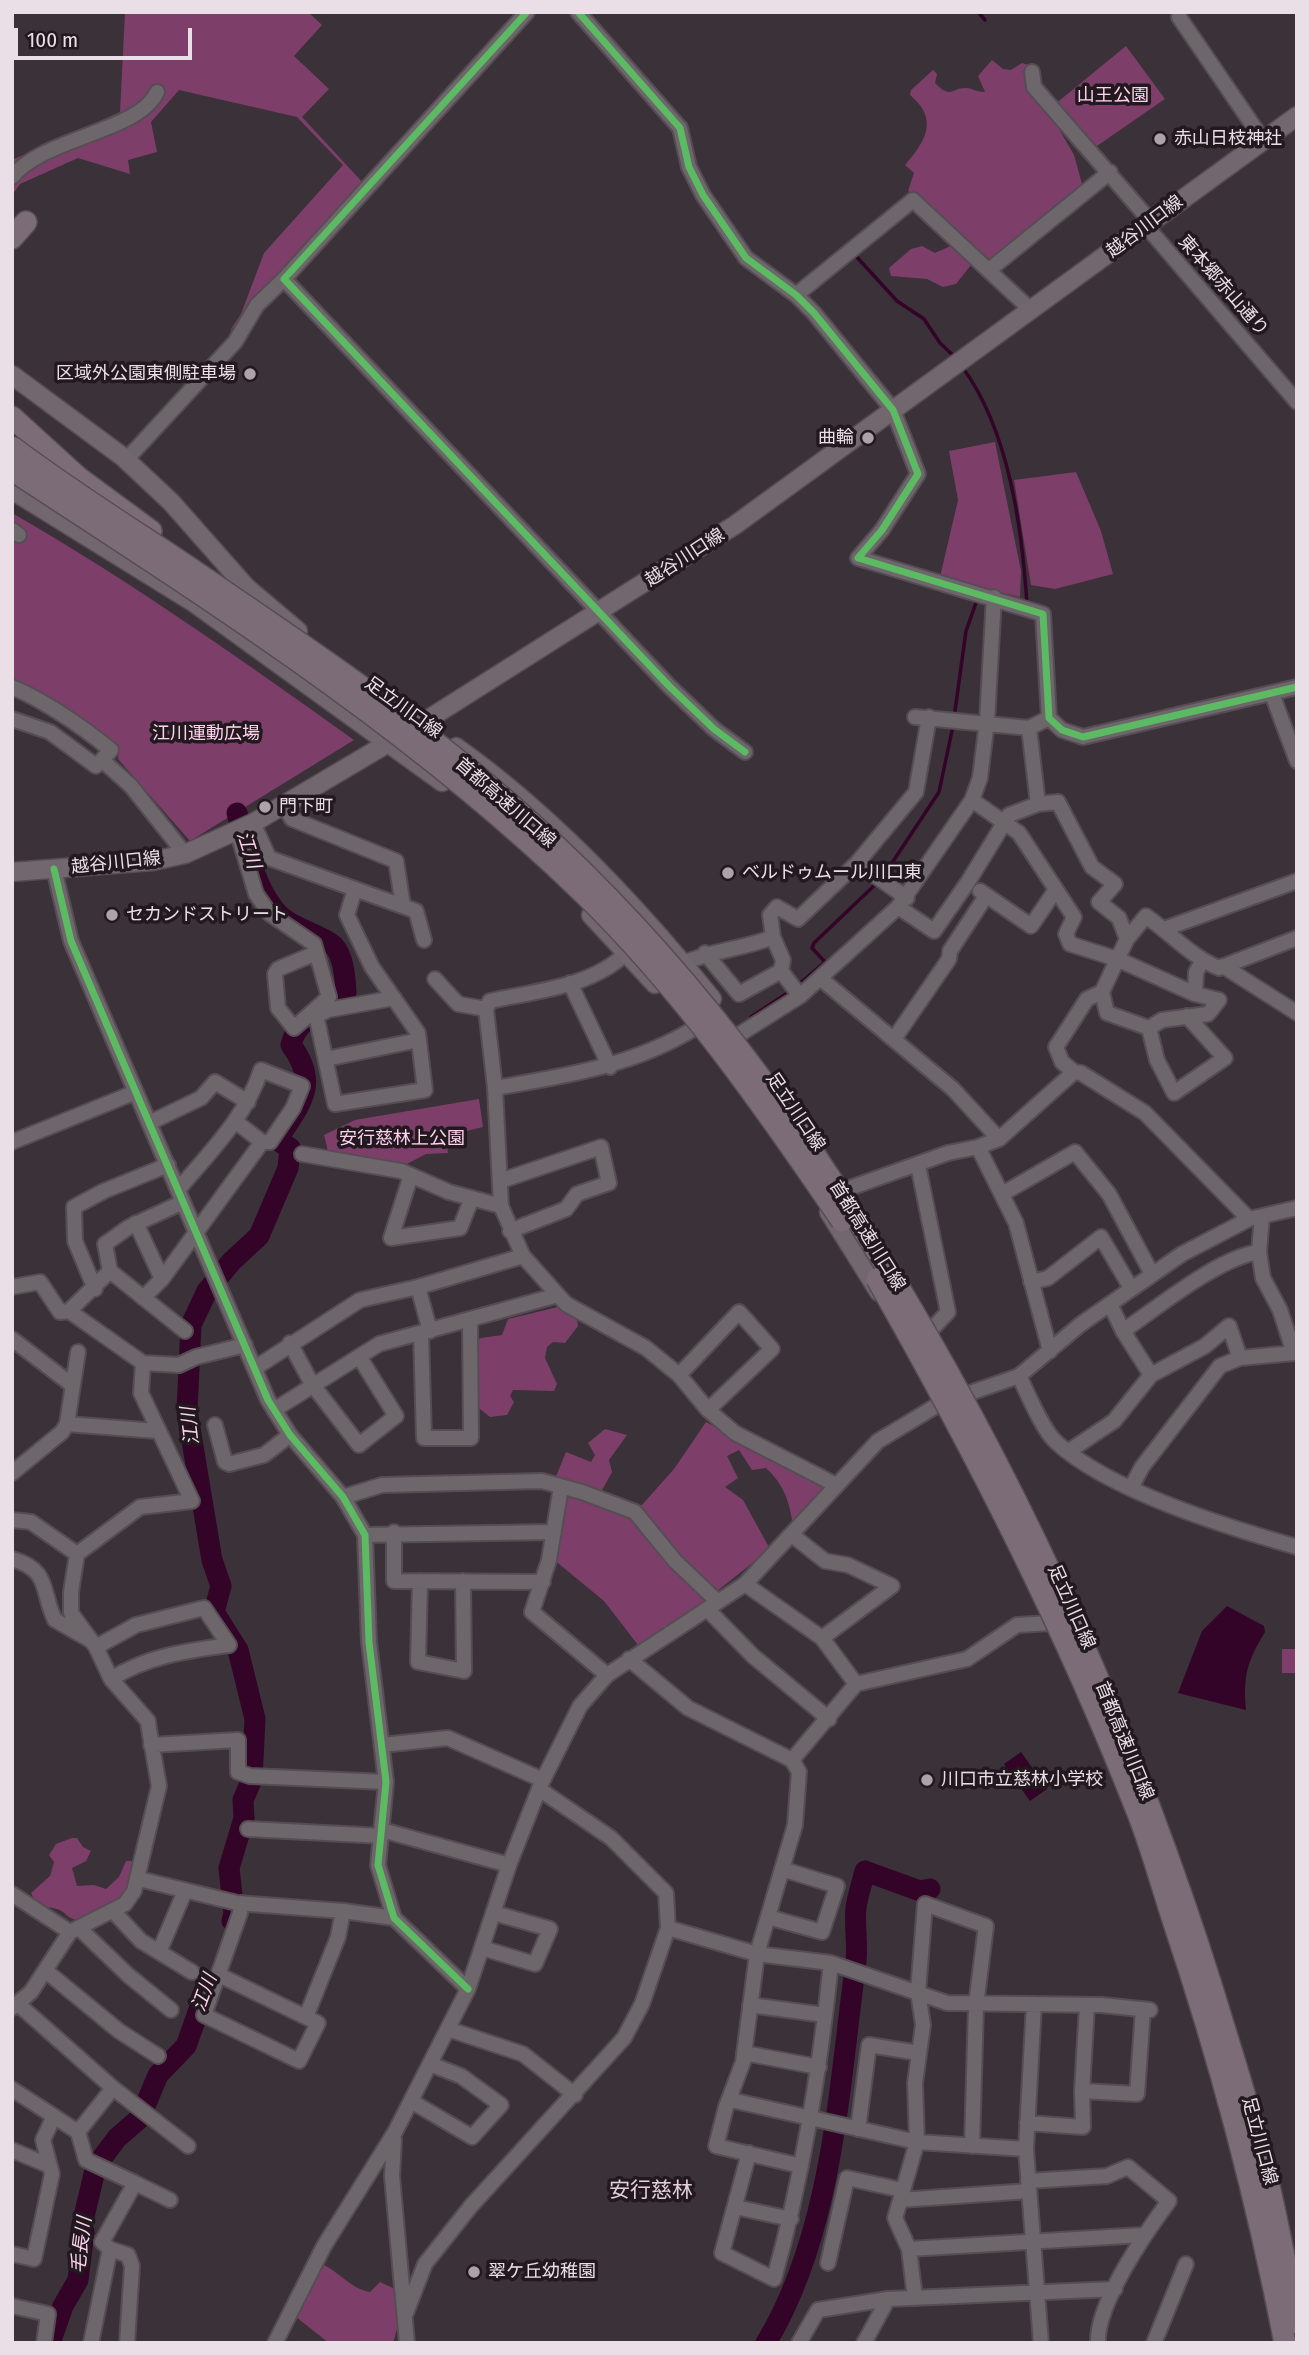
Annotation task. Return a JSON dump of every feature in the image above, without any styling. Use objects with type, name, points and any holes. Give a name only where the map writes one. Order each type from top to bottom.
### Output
[{"type":"highway","points":[[12,417],[79,478],[168,543],[219,588]]},
{"type":"highway","name":"首都高速川口線","points":[[12,447],[219,588],[458,761],[527,819],[605,892],[712,1011],[777,1099],[856,1219],[955,1382],[1014,1496],[1110,1704],[1145,1791],[1189,1914],[1263,2160],[1297,2323]]},
{"type":"highway","name":"首都高速川口線","points":[[12,470],[277,646],[377,720],[519,832],[584,893],[678,998],[793,1149],[843,1222],[939,1387],[1004,1511],[1097,1714],[1140,1820],[1213,2042],[1266,2247],[1283,2343]]},
{"type":"main road","name":"越谷川口線","points":[[12,872],[153,861],[185,854],[245,827],[422,723],[600,613],[735,525],[1297,116]]},
{"type":"main road","name":"足立川口線","points":[[12,375],[126,460],[171,502],[228,568],[301,634],[496,776],[622,896],[684,963],[784,1093],[847,1189],[931,1330],[1011,1475],[1137,1758],[1204,1951],[1238,2062],[1269,2174],[1297,2294]]},
{"type":"main road","name":"足立川口線","points":[[12,490],[193,602],[389,742],[503,832],[575,897],[695,1028],[817,1194],[865,1267],[941,1403],[1051,1623],[1143,1843],[1205,2032],[1233,2128],[1283,2343]]},
{"type":"street","points":[[126,460],[235,342],[257,305],[284,279],[527,12]]},
{"type":"street","points":[[579,12],[680,128],[689,167],[703,195],[746,258],[796,295],[893,410],[918,474],[882,530],[858,558],[995,597],[1043,614],[1049,718],[1062,730],[1083,737],[1297,687]]},
{"type":"street","points":[[1179,17],[1263,140]]},
{"type":"street","name":"東本郷赤山通り","points":[[1031,72],[1034,87],[1110,173],[1149,225],[1297,402]]},
{"type":"street","points":[[12,177],[24,164],[39,155],[145,110],[157,92]]},
{"type":"street","points":[[989,270],[1110,173]]},
{"type":"street","points":[[796,295],[913,200],[1031,310]]},
{"type":"street","points":[[284,279],[600,613],[714,729],[745,752]]},
{"type":"street","points":[[740,1034],[800,996],[902,902],[972,800],[980,778],[987,722],[995,597]]},
{"type":"street","points":[[12,687],[36,697],[111,750],[96,766],[50,732],[12,719]]},
{"type":"street","points":[[1272,694],[1296,757]]},
{"type":"street","points":[[800,996],[781,971],[783,960],[773,937],[770,915],[777,907],[781,907],[798,919],[858,863],[916,792],[922,717],[1029,727],[1049,718]]},
{"type":"street","points":[[1029,727],[1038,804]]},
{"type":"street","points":[[103,760],[131,786],[185,854]]},
{"type":"street","points":[[972,800],[1018,833],[1074,917],[1066,934],[1070,944],[1116,960],[1195,994],[1219,1000],[1208,1014],[1162,1020],[1149,1028]]},
{"type":"street","points":[[858,863],[933,931],[968,882],[1009,815],[1038,804],[1058,802],[1092,867],[1115,884],[1100,902],[1119,918],[1127,939]]},
{"type":"street","points":[[283,804],[292,819],[396,861],[403,906]]},
{"type":"street","points":[[245,827],[269,858],[416,911],[424,940]]},
{"type":"street","points":[[245,827],[256,894],[270,914],[314,944],[329,998],[315,1013],[294,1028],[278,1008],[275,974],[278,969],[316,953]]},
{"type":"street","points":[[54,869],[71,941],[274,1410],[290,1435],[343,1497],[366,1535],[369,1642],[386,1782],[378,1865],[394,1919],[468,1989]]},
{"type":"street","points":[[1164,929],[1297,881]]},
{"type":"street","points":[[968,882],[1031,926],[1055,891]]},
{"type":"street","points":[[315,1013],[335,1104],[425,1090],[419,1040],[372,967],[347,915],[355,889]]},
{"type":"street","points":[[894,1039],[949,959],[950,951],[986,896]]},
{"type":"street","points":[[1149,1028],[1107,1013],[1102,992],[1127,939],[1146,916],[1202,962],[1219,968],[1297,938]]},
{"type":"street","points":[[684,963],[705,953],[747,948],[773,937]]},
{"type":"street","points":[[626,953],[614,964],[570,984],[490,1001],[486,1009],[495,1088],[501,1206],[510,1231],[523,1256],[566,1304],[646,1348],[679,1375],[708,1410],[736,1433],[835,1485]]},
{"type":"street","points":[[705,953],[739,994],[781,971]]},
{"type":"street","points":[[1195,994],[1196,972],[1202,962]]},
{"type":"street","points":[[1223,966],[1297,1013]]},
{"type":"street","points":[[820,978],[953,1089],[999,1139]]},
{"type":"street","points":[[435,979],[458,1004],[486,1009]]},
{"type":"street","points":[[570,984],[610,1067]]},
{"type":"street","points":[[1102,992],[1087,999],[1056,1047],[1062,1062],[1074,1072],[1081,1073],[1145,1114],[1255,1218],[1263,1278],[1280,1310],[1294,1353],[1240,1357],[1220,1366],[1142,1467],[1131,1488]]},
{"type":"street","points":[[315,1013],[394,998]]},
{"type":"street","points":[[1149,1028],[1157,1060],[1174,1093],[1225,1058],[1187,1016]]},
{"type":"street","points":[[495,1088],[610,1067],[671,1042],[695,1028]]},
{"type":"street","points":[[326,1059],[419,1040]]},
{"type":"street","points":[[185,1331],[110,1271],[105,1244],[180,1196],[248,1102],[261,1070],[302,1086],[282,1127],[270,1142],[261,1142],[235,1121]]},
{"type":"street","points":[[847,1189],[948,1153],[978,1147],[999,1139],[1074,1072]]},
{"type":"street","points":[[149,1123],[201,1098],[215,1082],[248,1102]]},
{"type":"street","points":[[12,1142],[136,1092]]},
{"type":"street","points":[[144,1298],[162,1279],[261,1142]]},
{"type":"street","points":[[500,1181],[601,1147],[609,1183],[577,1194],[566,1209],[510,1231]]},
{"type":"street","points":[[978,1147],[1016,1223],[1050,1351]]},
{"type":"street","points":[[1002,1194],[1075,1152],[1108,1194],[1152,1274]]},
{"type":"street","points":[[302,1154],[411,1175],[501,1206]]},
{"type":"street","points":[[95,1289],[75,1241],[74,1207],[168,1165]]},
{"type":"street","points":[[918,1165],[948,1312],[931,1330]]},
{"type":"street","points":[[411,1175],[391,1238],[460,1228],[472,1198]]},
{"type":"street","points":[[275,2343],[324,2246],[395,2132],[468,1989],[509,1865],[541,1784],[580,1706],[607,1675],[745,1584],[878,1441],[941,1403],[1019,1376],[1131,1288],[1182,1254],[1255,1218],[1297,1208]]},
{"type":"street","points":[[136,1223],[162,1279]]},
{"type":"street","points":[[1031,1282],[1048,1278],[1101,1237],[1131,1288]]},
{"type":"street","points":[[1123,1331],[1196,1281],[1248,1253],[1259,1252]]},
{"type":"street","points":[[255,1367],[360,1300],[418,1287],[523,1256]]},
{"type":"street","points":[[12,1287],[40,1282],[60,1312],[69,1311],[95,1289],[110,1271]]},
{"type":"street","points":[[418,1287],[425,1332],[424,1438],[471,1437],[470,1320]]},
{"type":"street","points":[[274,1410],[379,1344],[558,1295]]},
{"type":"street","points":[[1110,1304],[1123,1331],[1151,1375]]},
{"type":"street","points":[[69,1311],[143,1363],[180,1365],[196,1357],[245,1345]]},
{"type":"street","points":[[679,1375],[739,1312],[772,1349],[708,1410]]},
{"type":"street","points":[[1069,1451],[1114,1421],[1151,1375],[1205,1346],[1229,1326],[1240,1357]]},
{"type":"street","points":[[12,1339],[72,1385]]},
{"type":"street","points":[[290,1343],[313,1384],[359,1445],[396,1416],[360,1358]]},
{"type":"street","points":[[12,1473],[62,1432],[67,1423],[78,1352]]},
{"type":"street","points":[[143,1363],[141,1394],[192,1501],[140,1507],[77,1555],[71,1592],[71,1613],[94,1644],[111,1679],[148,1721],[159,1786],[139,1879],[125,1904],[74,1930],[46,1971],[15,2006],[188,2146]]},
{"type":"street","points":[[1019,1376],[1054,1441],[1069,1451],[1131,1488],[1192,1513],[1297,1547]]},
{"type":"street","points":[[67,1423],[157,1431]]},
{"type":"street","points":[[215,1425],[225,1461],[229,1464],[264,1455],[290,1435]]},
{"type":"street","points":[[343,1497],[382,1485],[542,1481],[635,1512],[753,1656],[829,1719]]},
{"type":"street","points":[[561,1487],[543,1582],[532,1612],[607,1675]]},
{"type":"street","points":[[12,1520],[31,1522],[77,1555]]},
{"type":"street","points":[[366,1535],[394,1532],[554,1532]]},
{"type":"street","points":[[394,1532],[394,1581],[543,1582]]},
{"type":"street","points":[[792,1535],[825,1561],[848,1565],[892,1586],[822,1638]]},
{"type":"street","points":[[12,1559],[36,1570],[55,1620],[94,1644]]},
{"type":"street","points":[[419,1581],[418,1662],[464,1671],[463,1581]]},
{"type":"street","points":[[745,1584],[822,1638],[856,1684]]},
{"type":"street","points":[[94,1644],[136,1625],[204,1608],[229,1645],[179,1652],[136,1663],[111,1679]]},
{"type":"street","points":[[792,1760],[856,1684],[967,1659],[1017,1625],[1051,1623]]},
{"type":"street","points":[[629,1659],[688,1708],[792,1760],[799,1772],[795,1825],[757,1954],[744,2053],[716,2146],[801,2166]]},
{"type":"street","points":[[382,1745],[448,1738],[541,1784],[611,1838],[652,1877],[666,1893],[668,1928],[642,2004],[624,2038],[575,2095],[471,2206],[425,2264],[406,2313]]},
{"type":"street","points":[[151,1745],[238,1740],[238,1772],[250,1776],[386,1782]]},
{"type":"street","points":[[248,1829],[382,1833],[509,1865]]},
{"type":"street","points":[[768,1917],[822,1932],[837,1886],[782,1869]]},
{"type":"street","points":[[139,1879],[241,1903],[343,1911],[394,1919]]},
{"type":"street","points":[[159,1952],[185,1891]]},
{"type":"street","points":[[12,1894],[74,1930],[171,2010]]},
{"type":"street","points":[[219,1975],[318,2024],[299,2061],[204,2015],[241,1903]]},
{"type":"street","points":[[915,2298],[909,2249],[895,2218],[917,2142],[915,2083],[923,2025],[918,1992],[925,1904],[986,1926],[976,2005],[972,2146]]},
{"type":"street","points":[[113,1911],[141,1941],[192,1972]]},
{"type":"street","points":[[306,2017],[338,1937],[343,1911]]},
{"type":"street","points":[[482,1948],[536,1964],[550,1929],[494,1913]]},
{"type":"street","points":[[668,1928],[757,1954],[831,1962],[947,2003],[1087,2005],[1147,2010],[1138,2094],[1082,2091]]},
{"type":"street","points":[[749,2153],[722,2253],[774,2279],[791,2219],[811,2120],[831,1962]]},
{"type":"street","points":[[46,1971],[119,2031],[158,2056]]},
{"type":"street","points":[[1034,2004],[1026,2149],[1041,2343]]},
{"type":"street","points":[[750,2005],[825,2015]]},
{"type":"street","points":[[1027,2123],[1083,2127],[1082,2091],[1087,2005]]},
{"type":"street","points":[[448,2029],[523,2054],[575,2095]]},
{"type":"street","points":[[858,2129],[869,2045],[919,2053]]},
{"type":"street","points":[[744,2053],[819,2067]]},
{"type":"street","points":[[411,2101],[472,2137],[501,2105],[461,2076],[430,2064]]},
{"type":"street","points":[[78,2132],[113,2088]]},
{"type":"street","points":[[12,2089],[78,2132],[86,2160],[170,2200]]},
{"type":"street","points":[[731,2100],[917,2142],[1026,2149]]},
{"type":"street","points":[[12,2254],[34,2259],[52,2174],[43,2140],[54,2116]]},
{"type":"street","points":[[395,2132],[392,2176],[407,2343]]},
{"type":"street","points":[[12,2150],[50,2166]]},
{"type":"street","points":[[828,2263],[847,2178],[901,2195],[1029,2186],[1107,2176],[1129,2167],[1169,2201],[1143,2235],[1115,2289],[1097,2330],[1098,2343]]},
{"type":"street","points":[[127,2343],[132,2266],[128,2255],[110,2249],[102,2242],[135,2183]]},
{"type":"street","points":[[735,2207],[791,2219]]},
{"type":"street","points":[[909,2249],[1143,2235]]},
{"type":"street","points":[[91,2343],[110,2249]]},
{"type":"street","points":[[1154,2343],[1186,2264]]},
{"type":"street","points":[[799,2343],[818,2310],[888,2299],[1115,2289]]},
{"type":"street","points":[[864,2343],[888,2299]]},
{"type":"street","points":[[12,2306],[48,2314],[44,2343]]},
{"type":"green space","points":[[125,12],[308,12],[322,25],[294,56],[329,89],[302,117],[365,185],[229,332],[241,314],[264,253],[343,165],[297,117],[179,90],[151,122],[157,152],[128,160],[130,174],[78,158],[20,184],[12,195],[12,160],[120,112]]},
{"type":"green space","name":"山王公園","points":[[1126,46],[1165,99],[1094,148],[1054,105]]},
{"type":"green space","points":[[992,60],[1003,69],[1011,70],[1022,63],[1028,65],[1044,103],[1074,155],[1082,184],[1073,198],[993,263],[971,265],[956,284],[943,287],[927,279],[891,276],[889,268],[911,249],[922,246],[935,253],[953,245],[920,199],[908,191],[914,173],[905,165],[923,139],[927,121],[919,104],[910,95],[911,90],[933,70],[937,74],[935,83],[945,91],[967,88],[985,92],[978,76]]},
{"type":"green space","points":[[995,442],[1021,571],[1020,597],[940,577],[958,500],[949,451]]},
{"type":"green space","points":[[1076,472],[1101,531],[1113,574],[1055,589],[1031,585],[1014,480]]},
{"type":"green space","name":"江川運動広場","points":[[12,513],[143,594],[354,740],[190,841],[118,759],[119,749],[80,719],[12,682]]},
{"type":"green space","name":"安行慈林上公園","points":[[479,1099],[483,1127],[446,1136],[448,1153],[426,1154],[405,1165],[328,1151],[324,1135],[355,1120]]},
{"type":"green space","points":[[562,1306],[577,1319],[578,1326],[565,1343],[553,1342],[547,1347],[545,1358],[557,1384],[554,1391],[513,1390],[510,1396],[514,1402],[507,1415],[490,1417],[480,1409],[476,1401],[474,1342],[481,1338],[502,1335],[508,1319]]},
{"type":"green space","points":[[706,1422],[828,1485],[793,1525],[785,1494],[772,1474],[766,1468],[752,1470],[739,1450],[727,1456],[738,1478],[725,1487],[743,1500],[770,1549],[682,1619],[638,1645],[604,1601],[553,1559],[565,1492],[632,1516],[674,1469]]},
{"type":"green space","points":[[605,1429],[627,1435],[609,1460],[612,1472],[601,1492],[555,1479],[566,1452],[591,1462],[595,1455],[588,1443]]},
{"type":"green space","points":[[1282,1649],[1297,1649],[1297,1673],[1282,1673]]},
{"type":"green space","points":[[77,1838],[83,1847],[91,1851],[86,1861],[72,1868],[77,1886],[94,1885],[106,1889],[119,1877],[126,1861],[133,1861],[135,1871],[128,1890],[120,1898],[99,1912],[76,1920],[60,1910],[41,1904],[31,1893],[50,1876],[54,1862],[49,1855],[56,1844]]},
{"type":"green space","points":[[324,2265],[363,2290],[370,2292],[380,2282],[397,2290],[397,2329],[393,2343],[329,2343],[296,2317]]},
{"type":"shaded area","points":[[1227,1606],[1264,1626],[1265,1632],[1248,1669],[1245,1687],[1246,1710],[1178,1693],[1202,1631]]},
{"type":"shaded area","points":[[1021,1752],[1047,1789],[1030,1801],[1004,1764]]},
{"type":"waterway","points":[[978,12],[985,20]]},
{"type":"waterway","points":[[854,254],[897,301],[924,319],[940,343],[957,359]]},
{"type":"waterway","points":[[963,368],[979,393],[1002,450],[1017,513],[1027,604]]},
{"type":"waterway","points":[[954,718],[966,631],[977,600]]},
{"type":"waterway","points":[[884,875],[939,792],[953,726]]},
{"type":"waterway","name":"江川","points":[[232,1921],[234,1914],[229,1868],[244,1818],[243,1800],[252,1779],[255,1719],[238,1650],[214,1612],[221,1586],[212,1560],[187,1411],[191,1325],[207,1291],[232,1261],[259,1236],[288,1168],[290,1148],[277,1140],[300,1104],[306,1082],[300,1059],[291,1045],[294,1035],[306,1020],[346,992],[342,962],[334,946],[288,922],[267,898],[251,863],[237,813]]},
{"type":"waterway","points":[[798,985],[825,962],[812,948],[814,943],[879,881]]},
{"type":"waterway","points":[[751,1017],[792,990]]},
{"type":"waterway","points":[[766,2343],[788,2300],[806,2254],[830,2157],[856,1961],[856,1907],[865,1871],[920,1891],[930,1889]]},
{"type":"waterway","name":"毛長川","points":[[50,2343],[63,2306],[78,2280],[84,2232],[81,2229],[96,2166],[117,2138],[140,2118],[158,2075],[186,2046],[206,1990]]},
{"type":"cycle path","points":[[527,12],[284,279],[669,686],[714,729],[745,752]]},
{"type":"cycle path","points":[[578,12],[680,128],[689,167],[703,195],[746,258],[796,295],[814,313],[893,410],[918,474],[882,530],[858,558],[1043,614],[1049,718],[1062,730],[1083,737],[1297,687]]},
{"type":"cycle path","points":[[54,869],[71,941],[268,1400],[290,1435],[343,1497],[365,1535],[369,1642],[386,1782],[378,1865],[394,1918],[468,1989]]},
{"type":"place","name":"赤山日枝神社","points":[[1160,139]]},
{"type":"place","name":"区域外公園東側駐車場","points":[[250,374]]},
{"type":"place","name":"曲輪","points":[[868,438]]},
{"type":"place","name":"門下町","points":[[265,807]]},
{"type":"place","name":"ベルドゥムール川口東","points":[[728,873]]},
{"type":"place","name":"セカンドストリート","points":[[112,915]]},
{"type":"place","name":"川口市立慈林小学校","points":[[927,1780]]},
{"type":"place","name":"翠ケ丘幼稚園","points":[[474,2272]]},
{"type":"district","name":"安行慈林","points":[[651,2191]]}]
